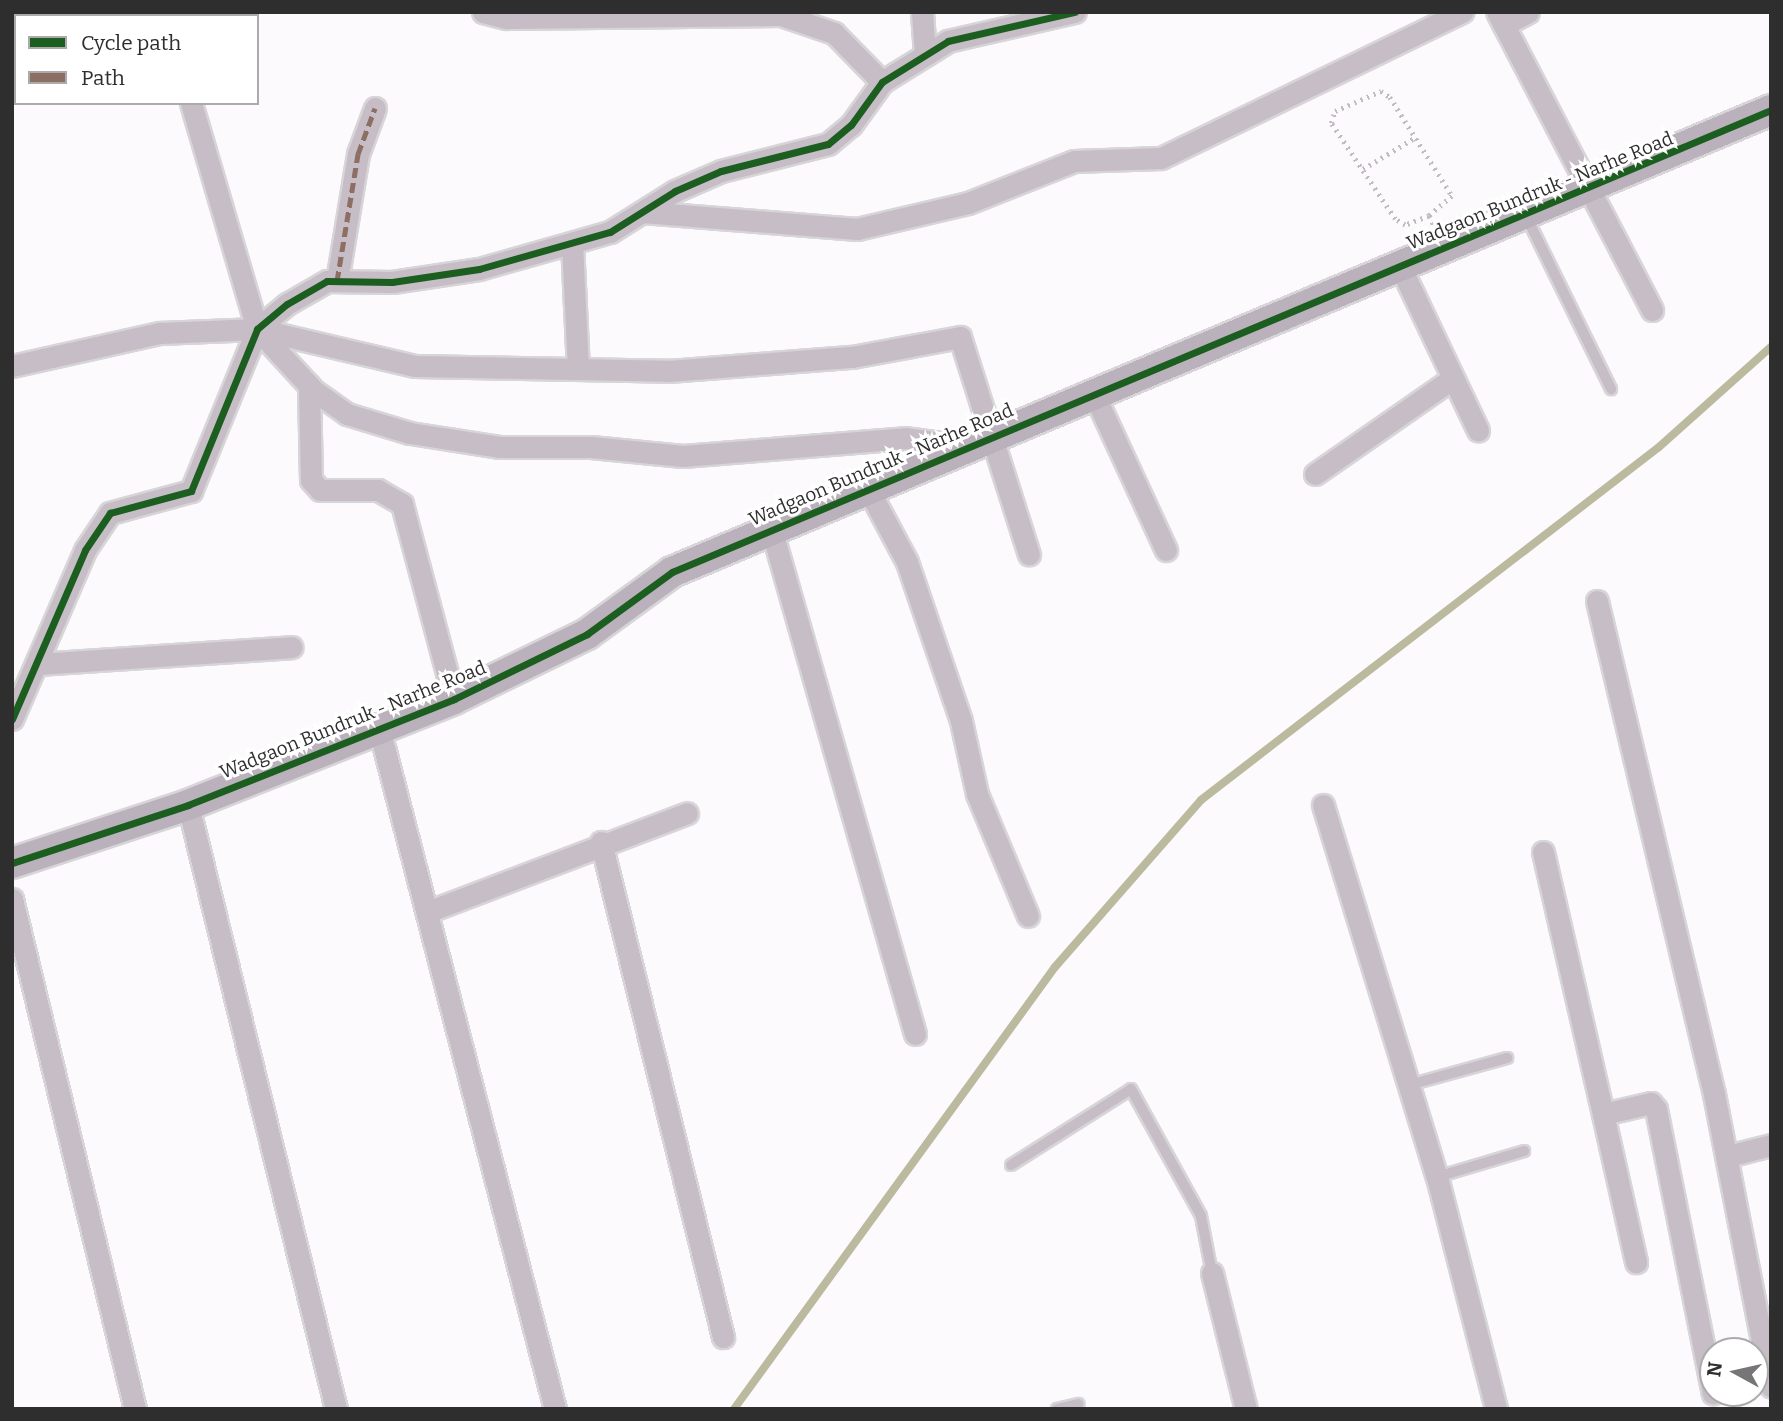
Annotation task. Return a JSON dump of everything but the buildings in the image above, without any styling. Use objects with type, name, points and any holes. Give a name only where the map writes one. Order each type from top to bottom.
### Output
[{"type":"street","points":[[483,12],[506,18],[781,14],[834,33],[882,82]]},
{"type":"street","points":[[922,12],[925,55]]},
{"type":"street","points":[[12,719],[85,550],[110,513],[191,491],[203,473],[257,329],[287,304],[337,281],[392,282],[479,269],[610,232],[642,212],[721,171],[828,144],[850,125],[882,82],[948,41],[1075,12]]},
{"type":"street","points":[[642,212],[857,229],[968,204],[1074,161],[1160,158],[1462,12]]},
{"type":"street","points":[[1528,12],[1501,19],[1652,310]]},
{"type":"street","points":[[192,105],[257,329],[309,385],[347,414],[410,433],[499,447],[591,447],[683,456],[905,438],[964,446]]},
{"type":"street","points":[[337,281],[358,155],[374,108]]},
{"type":"street","name":"Wadgaon Bundruk - Narhe Road","points":[[12,863],[188,805],[454,699],[587,634],[671,572],[1093,392],[1588,191],[1771,110]]},
{"type":"street","points":[[572,243],[578,369]]},
{"type":"street","points":[[1400,266],[1478,430]]},
{"type":"street","points":[[12,366],[160,332],[257,329],[415,366],[578,369],[732,369],[960,337],[1029,554]]},
{"type":"street","points":[[1315,474],[1453,378]]},
{"type":"street","points":[[309,385],[311,480],[320,490],[378,491],[402,503],[454,699]]},
{"type":"street","points":[[1093,392],[1166,550]]},
{"type":"street","points":[[867,487],[907,562],[961,721],[977,794],[1028,916]]},
{"type":"street","points":[[771,528],[915,1034]]},
{"type":"street","points":[[1597,601],[1728,1156],[1771,1387]]},
{"type":"street","points":[[37,664],[291,648]]},
{"type":"street","points":[[379,729],[555,1409]]},
{"type":"street","points":[[188,805],[336,1409]]},
{"type":"street","points":[[1323,805],[1437,1177],[1496,1409]]},
{"type":"street","points":[[427,912],[601,842],[687,813]]},
{"type":"street","points":[[601,842],[723,1337]]},
{"type":"street","points":[[1543,852],[1636,1262]]},
{"type":"street","points":[[12,899],[135,1409]]},
{"type":"street","points":[[1603,1114],[1651,1103],[1656,1109],[1702,1337]]},
{"type":"street","points":[[1728,1156],[1771,1145]]},
{"type":"street","points":[[1212,1273],[1246,1409]]},
{"type":"lane","points":[[1526,216],[1611,388]]},
{"type":"lane","points":[[1409,1085],[1507,1058]]},
{"type":"lane","points":[[1012,1165],[1131,1089],[1202,1216],[1212,1273]]},
{"type":"lane","points":[[1437,1177],[1524,1151]]},
{"type":"lane","points":[[1057,1409],[1078,1404]]},
{"type":"path","points":[[1381,91],[1416,137],[1452,196],[1429,216],[1400,224],[1331,123],[1335,111],[1381,91]]},
{"type":"path","points":[[1363,169],[1416,137]]},
{"type":"path","points":[[1429,216],[1446,248]]},
{"type":"waterway","points":[[734,1409],[1055,967],[1201,800],[1659,447],[1771,347]]},
{"type":"marked path","points":[[337,281],[358,154],[375,108]]},
{"type":"cycle path","points":[[12,719],[85,550],[110,513],[191,491],[257,329],[287,304],[327,281],[392,282],[479,269],[610,232],[675,191],[721,171],[828,144],[851,125],[882,82],[948,41],[1075,12]]},
{"type":"cycle path","points":[[12,863],[188,805],[454,699],[587,634],[672,572],[1771,110]]}]
